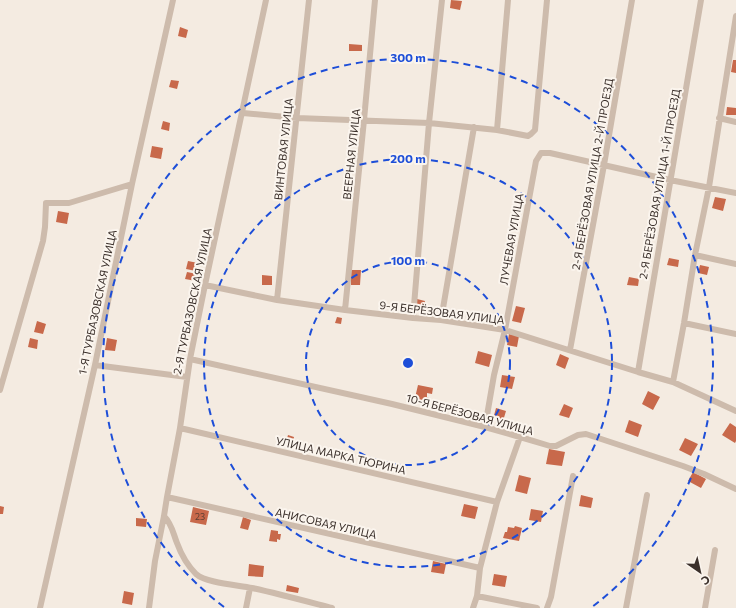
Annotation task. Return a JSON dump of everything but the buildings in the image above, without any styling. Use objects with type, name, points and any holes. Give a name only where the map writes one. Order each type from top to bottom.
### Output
[{"type":"street","name":"1-Я ТУРБАЗОВСКАЯ УЛИЦА","points":[[40,608],[173,0]]},
{"type":"street","name":"2-Я ТУРБАЗОВСКАЯ УЛИЦА","points":[[149,608],[155,560],[180,428],[190,359],[266,0]]},
{"type":"street","name":"ВИНТОВАЯ УЛИЦА","points":[[277,300],[309,0]]},
{"type":"street","name":"ВЕЕРНАЯ УЛИЦА","points":[[345,310],[375,0]]},
{"type":"street","points":[[413,318],[429,123],[442,0]]},
{"type":"street","points":[[497,130],[508,0]]},
{"type":"street","points":[[243,113],[297,118],[429,123],[497,130],[528,136],[535,130],[547,0]]},
{"type":"street","name":"2-Я БЕРЁЗОВАЯ УЛИЦА 2-Й ПРОЕЗД","points":[[570,350],[604,165],[632,0]]},
{"type":"street","name":"2-Я БЕРЁЗОВАЯ УЛИЦА 1-Й ПРОЕЗД","points":[[638,372],[701,0]]},
{"type":"street","points":[[672,382],[709,187],[719,118],[733,52],[736,16]]},
{"type":"street","points":[[719,118],[736,122]]},
{"type":"street","points":[[441,320],[474,127]]},
{"type":"street","name":"ЛУЧЕВАЯ УЛИЦА","points":[[485,427],[494,375],[505,330],[536,161],[541,153],[550,153],[604,165]]},
{"type":"street","points":[[604,165],[736,193]]},
{"type":"street","points":[[0,390],[43,241],[46,203],[69,204],[132,184]]},
{"type":"street","points":[[695,255],[736,264]]},
{"type":"street","name":"9-Я БЕРЁЗОВАЯ УЛИЦА","points":[[205,285],[277,300],[345,310],[441,320],[505,330],[672,382],[736,411]]},
{"type":"street","points":[[684,323],[736,334]]},
{"type":"street","name":"10-Я БЕРЁЗОВАЯ УЛИЦА","points":[[190,359],[392,404],[520,436],[550,446],[556,446],[586,434],[683,466],[736,489]]},
{"type":"street","points":[[94,365],[187,377]]},
{"type":"street","name":"УЛИЦА МАРКА ТЮРИНА","points":[[180,428],[497,502]]},
{"type":"street","points":[[473,608],[477,596],[480,568],[497,502],[520,436]]},
{"type":"street","points":[[547,608],[552,597],[573,476]]},
{"type":"street","points":[[626,608],[647,495]]},
{"type":"street","name":"АНИСОВАЯ УЛИЦА","points":[[167,497],[480,568]]},
{"type":"street","points":[[164,516],[171,525],[182,555],[197,575],[204,579],[250,588],[332,608]]},
{"type":"street","points":[[705,608],[715,550]]},
{"type":"street","points":[[246,608],[250,588]]},
{"type":"street","points":[[477,596],[537,608]]}]
